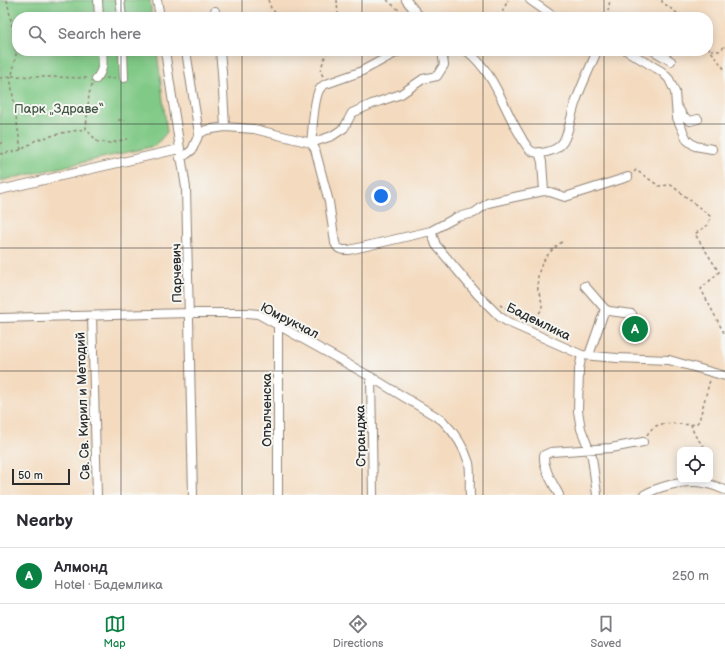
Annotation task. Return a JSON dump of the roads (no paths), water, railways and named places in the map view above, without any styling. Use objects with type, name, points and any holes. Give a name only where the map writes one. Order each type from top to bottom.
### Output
[{"type":"street","points":[[98,0],[99,12]]},
{"type":"street","points":[[120,0],[121,12]]},
{"type":"street","points":[[157,0],[159,12]]},
{"type":"street","points":[[406,0],[416,12]]},
{"type":"street","points":[[530,0],[547,12]]},
{"type":"street","points":[[96,79],[101,74],[103,66],[102,56]]},
{"type":"street","points":[[123,56],[124,78]]},
{"type":"street","name":"Парчевич","points":[[166,56],[186,188],[192,495]]},
{"type":"street","points":[[0,190],[180,153],[188,154],[192,150],[199,134],[187,56]]},
{"type":"street","points":[[220,56],[225,127]]},
{"type":"street","points":[[390,56],[360,72],[326,84],[319,90],[316,101],[311,143],[316,149],[329,202],[337,248],[349,250],[431,231],[457,217],[474,213],[488,203],[544,191],[565,197],[628,177]]},
{"type":"street","points":[[199,134],[206,130],[225,127],[254,128],[311,143],[332,136],[344,128],[352,113],[401,94],[423,80],[437,76],[444,65],[443,56]]},
{"type":"street","points":[[472,56],[482,65],[493,83],[528,149],[534,152],[550,151],[562,143],[567,134],[576,101],[595,56]]},
{"type":"street","points":[[636,56],[662,71],[669,80],[675,92],[677,118],[687,140],[695,146],[712,149]]},
{"type":"street","points":[[662,56],[671,61]]},
{"type":"street","points":[[676,104],[683,116],[690,121],[698,119]]},
{"type":"street","points":[[539,152],[542,162],[544,191]]},
{"type":"street","name":"Бадемлика","points":[[431,231],[436,245],[445,257],[478,295],[500,317],[508,322],[586,355],[677,362],[725,376]]},
{"type":"street","points":[[585,286],[608,311],[632,314]]},
{"type":"street","points":[[597,495],[592,457],[581,429],[578,411],[578,375],[605,309]]},
{"type":"street","name":"Юмрукчал","points":[[0,318],[189,313],[258,314],[371,377],[442,420],[451,429],[461,444],[469,464],[470,495]]},
{"type":"street","name":"Св. Св. Кирил и Методий","points":[[92,316],[97,495]]},
{"type":"street","name":"Опълченска","points":[[278,325],[278,495]]},
{"type":"street","name":"Странджа","points":[[371,377],[373,495]]},
{"type":"street","points":[[559,495],[545,468],[543,462],[544,455],[551,452],[588,448],[611,448],[643,442]]},
{"type":"street","points":[[644,495],[670,485],[695,482],[711,485],[725,490]]},
{"type":"place","name":"Алмонд","points":[[635,329]]},
{"type":"park label","name":"Парк „Здраве“","points":[[59,108]]}]
